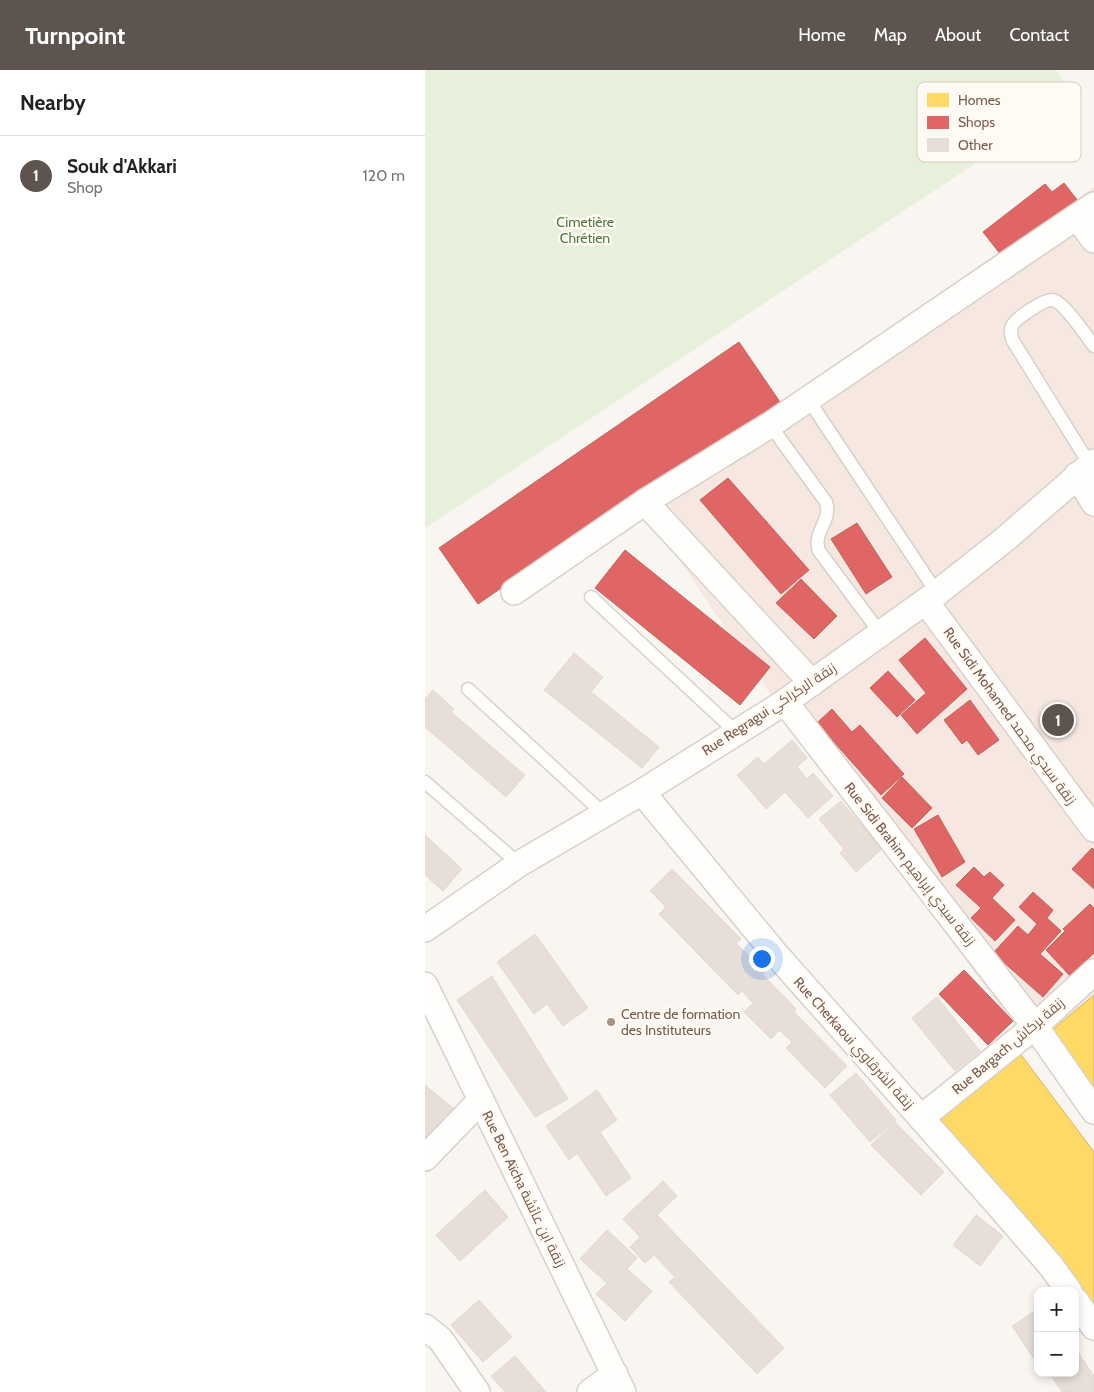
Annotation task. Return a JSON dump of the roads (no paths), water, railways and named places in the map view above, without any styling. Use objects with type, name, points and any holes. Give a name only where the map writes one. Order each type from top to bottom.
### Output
[{"type":"street","points":[[514,592],[645,502],[770,425],[1086,211],[1094,240]]},
{"type":"street","points":[[1087,467],[1094,503]]},
{"type":"street","name":"Rue Regragui زنقة الركراكي","points":[[425,929],[519,864],[605,814],[785,702],[932,598],[1004,540],[1087,467]]},
{"type":"street","points":[[645,502],[812,683]]},
{"type":"street","name":"Rue Sidi Mohamed زنقة سيدي محمد","points":[[932,598],[1094,830]]},
{"type":"street","name":"Rue Sidi Brahim زنقة سيدي إبراهيم","points":[[785,702],[1035,1026],[1094,1111]]},
{"type":"street","name":"Rue Cherkaoui زنقة الشرقاوي","points":[[641,792],[773,952],[1051,1266],[1066,1287]]},
{"type":"street","name":"Rue Bargach زنقة بركاش","points":[[921,1118],[1035,1026],[1094,972]]},
{"type":"street","name":"Rue Ben Aïcha زنقة ابن عائشة","points":[[425,985],[619,1383]]},
{"type":"street","points":[[425,1158],[481,1100]]},
{"type":"street","points":[[1079,1306],[1094,1327]]},
{"type":"street","points":[[425,1327],[441,1340],[477,1392]]},
{"type":"street","points":[[590,1392],[619,1383]]},
{"type":"lane","points":[[1087,467],[1013,341],[1010,332],[1013,323],[1044,301],[1053,300],[1061,304],[1094,346]]},
{"type":"lane","points":[[808,399],[932,598]]},
{"type":"lane","points":[[770,425],[826,502],[828,517],[816,541],[819,551],[881,634]]},
{"type":"lane","points":[[591,597],[736,732]]},
{"type":"lane","points":[[468,689],[605,814]]},
{"type":"lane","points":[[425,782],[519,864]]},
{"type":"place","name":"Souk d'Akkari","points":[[1058,720]]},
{"type":"place","name":"Centre de formation des Instituteurs","points":[[611,1022]]},
{"type":"park label","name":"Cimetière Chrétien","points":[[585,230]]}]
